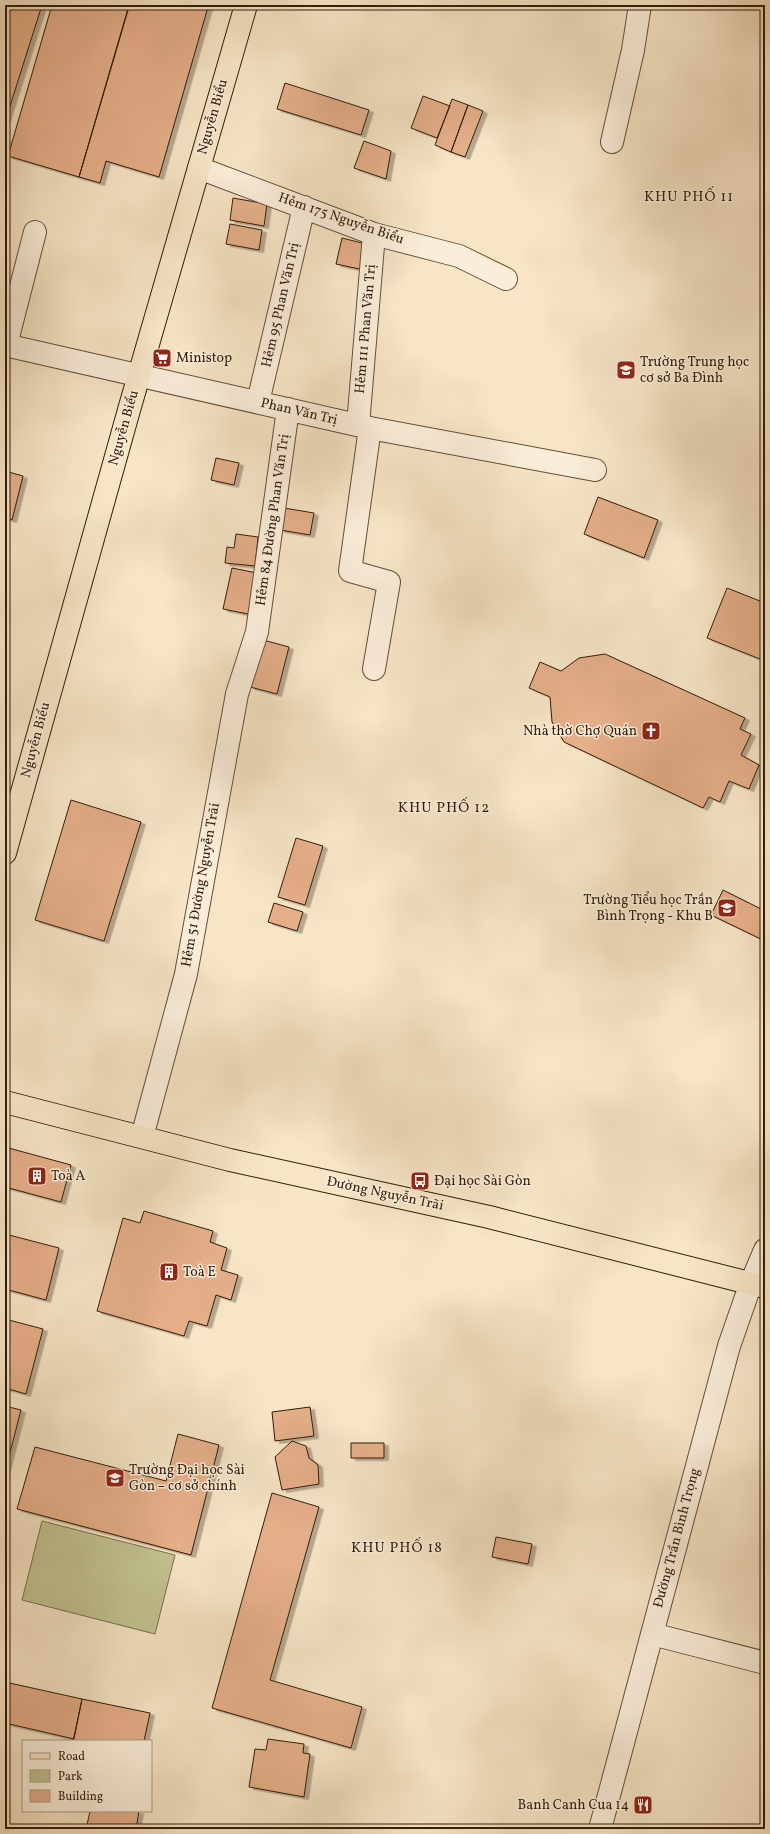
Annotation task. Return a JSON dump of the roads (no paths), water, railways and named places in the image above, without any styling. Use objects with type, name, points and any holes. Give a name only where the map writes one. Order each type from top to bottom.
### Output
[{"type":"main road","name":"Nguyễn Biểu","points":[[5,853],[139,375],[246,5]]},
{"type":"main road","name":"Đường Nguyễn Trãi","points":[[5,1102],[230,1160],[489,1217],[758,1285]]},
{"type":"street","points":[[612,142],[633,50],[640,5]]},
{"type":"street","name":"Hẻm 175 Nguyễn Biểu","points":[[199,168],[374,234],[459,256],[506,279]]},
{"type":"street","name":"Hẻm 95 Phan Văn Trị","points":[[258,402],[304,207]]},
{"type":"street","points":[[6,345],[35,232]]},
{"type":"street","name":"Hẻm 111 Phan Văn Trị","points":[[374,234],[364,426],[350,571],[388,582],[374,669]]},
{"type":"street","name":"Phan Văn Trị","points":[[6,345],[364,426],[595,470]]},
{"type":"street","name":"Hẻm 84 Đường Phan Văn Trị","points":[[257,632],[288,409]]},
{"type":"street","name":"Hẻm 51 Đường Nguyễn Trãi","points":[[142,1137],[186,974],[236,694],[257,632]]},
{"type":"street","name":"Đường Trần Bình Trọng","points":[[600,1829],[729,1346],[758,1285],[765,1250]]},
{"type":"street","points":[[652,1634],[765,1663]]},
{"type":"place","name":"Ministop","points":[[162,358]]},
{"type":"place","name":"Trường Trung học cơ sở Ba Đình","points":[[626,370]]},
{"type":"place","name":"Nhà thờ Chợ Quán","points":[[651,731]]},
{"type":"place","name":"Trường Tiểu học Trần Bình Trọng - Khu B","points":[[727,908]]},
{"type":"place","name":"Toà A","points":[[37,1176]]},
{"type":"place","name":"Đại học Sài Gòn","points":[[420,1181]]},
{"type":"place","name":"Toà E","points":[[169,1272]]},
{"type":"place","name":"Trường Đại học Sài Gòn – cơ sở chính","points":[[115,1478]]},
{"type":"place","name":"Banh Canh Cua 14","points":[[643,1805]]},
{"type":"district","name":"KHU PHỐ 11","points":[[689,197]]},
{"type":"district","name":"KHU PHỐ 12","points":[[444,808]]},
{"type":"district","name":"KHU PHỐ 18","points":[[397,1548]]}]
